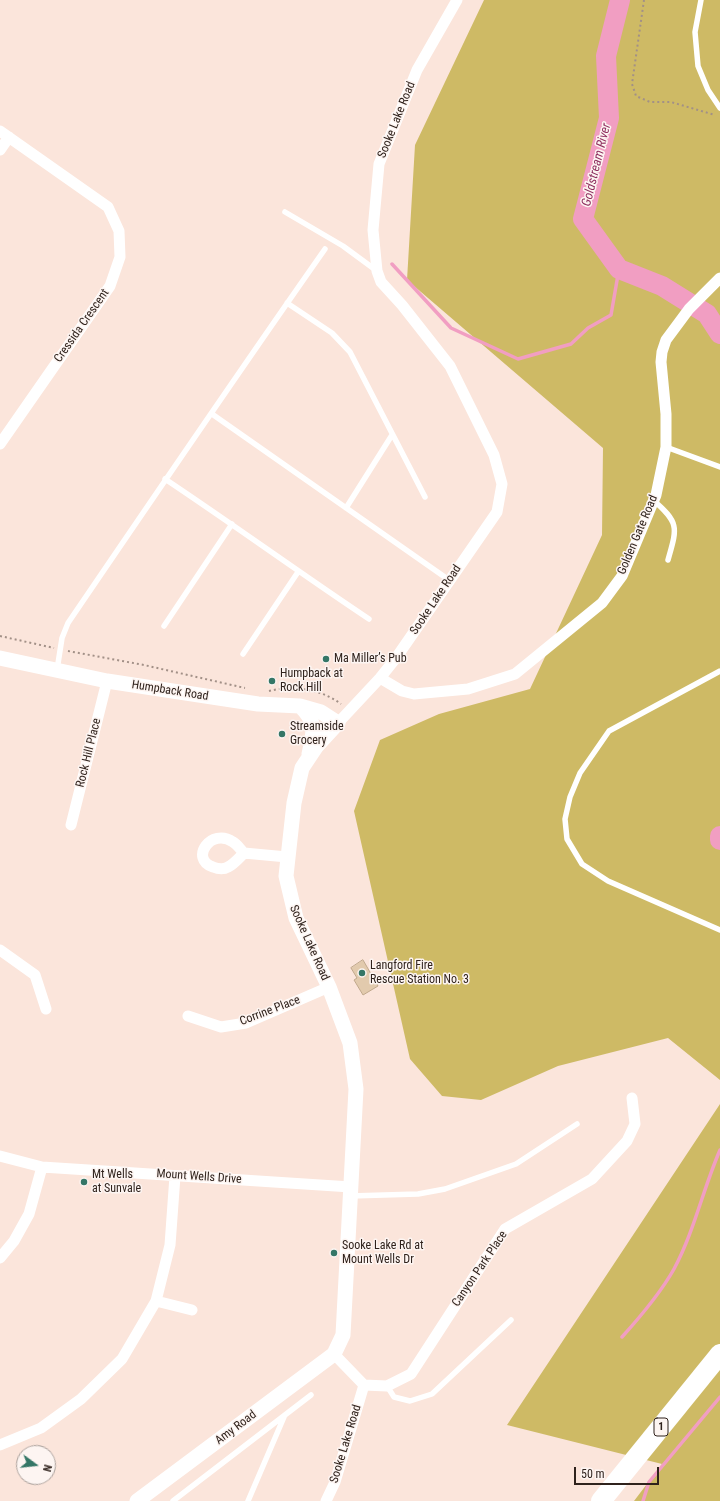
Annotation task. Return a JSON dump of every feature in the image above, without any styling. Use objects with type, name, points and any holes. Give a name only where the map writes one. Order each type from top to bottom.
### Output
[{"type":"highway","name":"1","points":[[601,1501],[720,1354]]},
{"type":"highway","name":"1","points":[[618,1501],[720,1374]]},
{"type":"street","name":"Sooke Lake Road","points":[[334,1354],[340,1344],[344,1326],[356,1089],[350,1044],[329,987],[296,918],[286,876],[287,857],[297,785],[302,768],[309,757],[338,723],[380,678],[497,512],[502,484],[494,455],[450,366],[402,305],[381,282],[377,271],[373,230],[379,164],[417,70],[457,0]]},
{"type":"street","points":[[0,150],[5,134]]},
{"type":"street","name":"Cressida Crescent","points":[[0,444],[110,286],[120,257],[119,231],[108,207],[5,134]]},
{"type":"street","name":"Golden Gate Road","points":[[380,678],[402,691],[414,694],[468,689],[515,674],[602,603],[622,576],[653,500],[666,447],[662,352],[673,329],[689,309],[720,278]]},
{"type":"street","name":"Humpback Road","points":[[0,658],[107,681],[258,704],[300,706],[321,712],[338,723]]},
{"type":"street","name":"Rock Hill Place","points":[[71,825],[107,681]]},
{"type":"street","points":[[300,706],[309,715],[313,726],[309,757]]},
{"type":"street","points":[[244,853],[287,857]]},
{"type":"street","points":[[0,950],[35,975],[46,1009]]},
{"type":"street","name":"Corrine Place","points":[[188,1016],[221,1026],[246,1023],[329,987]]},
{"type":"street","name":"Canyon Park Place","points":[[364,1386],[387,1386],[411,1374],[505,1229],[592,1179],[627,1140],[635,1124],[632,1098]]},
{"type":"street","name":"Mount Wells Drive","points":[[0,1156],[42,1167],[175,1176],[350,1192]]},
{"type":"street","points":[[0,1258],[14,1241],[29,1214],[42,1167]]},
{"type":"street","points":[[0,1445],[41,1428],[81,1399],[122,1359],[156,1301],[170,1245],[175,1176]]},
{"type":"street","points":[[156,1301],[192,1310]]},
{"type":"street","points":[[334,1354],[364,1386]]},
{"type":"street","name":"Amy Road","points":[[142,1499],[334,1354]]},
{"type":"street","name":"Sooke Lake Road","points":[[326,1501],[335,1482],[364,1386]]},
{"type":"lane","points":[[702,0],[695,32],[698,66],[708,90],[720,108]]},
{"type":"lane","points":[[285,212],[343,246],[377,271]]},
{"type":"lane","points":[[57,670],[60,649],[68,623],[164,479],[212,414],[325,249]]},
{"type":"lane","points":[[287,303],[332,333],[350,352],[392,436],[425,497]]},
{"type":"lane","points":[[212,414],[449,580]]},
{"type":"lane","points":[[346,508],[392,436]]},
{"type":"lane","points":[[666,447],[720,467]]},
{"type":"lane","points":[[164,479],[232,524],[298,572],[369,619]]},
{"type":"lane","points":[[653,500],[669,514],[674,523],[674,536],[668,560]]},
{"type":"lane","points":[[164,626],[232,524]]},
{"type":"lane","points":[[243,654],[298,572]]},
{"type":"lane","points":[[720,671],[609,731],[580,773],[570,796],[565,819],[567,839],[582,864],[608,881],[720,930]]},
{"type":"lane","points":[[350,1192],[418,1194],[445,1189],[516,1164],[577,1124]]},
{"type":"lane","points":[[387,1386],[394,1397],[410,1401],[432,1394],[511,1320]]},
{"type":"lane","points":[[173,1501],[311,1395]]},
{"type":"lane","points":[[248,1501],[285,1415]]},
{"type":"path","points":[[644,0],[632,84],[636,96],[650,102],[671,102],[720,116]]},
{"type":"path","points":[[0,636],[249,688]]},
{"type":"shaded area","points":[[484,0],[720,0],[720,1080],[668,1038],[558,1066],[481,1100],[442,1096],[410,1059],[354,811],[380,740],[439,714],[530,689],[602,535],[603,448],[407,280],[415,145]]},
{"type":"shaded area","points":[[720,1104],[720,1501],[634,1501],[662,1464],[507,1425]]},
{"type":"building","name":"Langford Fire Rescue Station No. 3","points":[[363,960],[378,986],[363,995],[354,980],[357,978],[351,968]]},
{"type":"waterway","name":"Goldstream River","points":[[620,0],[606,56],[609,118],[583,219],[619,269],[662,286],[707,314],[720,334]]},
{"type":"waterway","points":[[392,264],[451,328],[518,359],[571,344],[588,328],[611,315],[619,269]]},
{"type":"waterway","points":[[622,1337],[643,1313],[674,1269],[693,1225],[720,1150]]},
{"type":"waterway","points":[[643,1501],[649,1482],[720,1397]]},
{"type":"place","name":"Ma Miller’s Pub","points":[[326,659]]},
{"type":"place","name":"Humpback at Rock Hill","points":[[272,681]]},
{"type":"place","name":"Streamside Grocery","points":[[282,734]]},
{"type":"place","name":"Langford Fire Rescue Station No. 3","points":[[362,973]]},
{"type":"place","name":"Mt Wells at Sunvale","points":[[84,1182]]},
{"type":"place","name":"Sooke Lake Rd at Mount Wells Dr","points":[[334,1253]]}]
